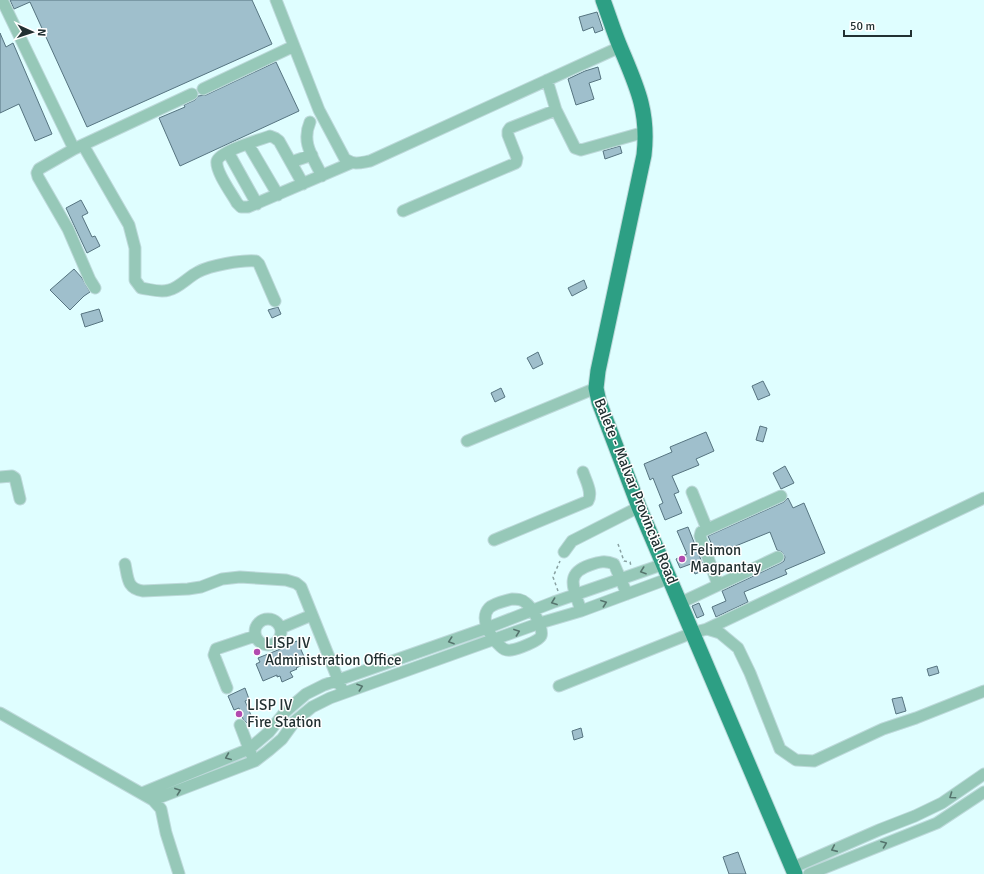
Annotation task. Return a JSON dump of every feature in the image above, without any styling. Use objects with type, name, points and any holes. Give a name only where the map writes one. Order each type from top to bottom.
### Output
[{"type":"main road","name":"Balete - Malvar Provincial Road","points":[[603,0],[620,47],[637,87],[643,107],[645,132],[644,155],[598,371],[596,388],[598,402],[639,507],[680,603],[699,631],[794,871]]},
{"type":"street","points":[[276,0],[319,110],[345,159],[351,163],[359,164],[370,161],[620,47]]},
{"type":"street","points":[[3,2],[79,147],[129,226],[135,248],[135,280],[141,288],[156,291],[168,291],[209,266],[256,261],[275,301]]},
{"type":"street","points":[[202,89],[294,46]]},
{"type":"street","points":[[547,80],[556,110],[575,148],[578,150],[645,132]]},
{"type":"street","points":[[95,288],[90,280],[68,229],[37,173],[39,170],[79,147],[192,94]]},
{"type":"street","points":[[403,211],[516,163],[517,158],[508,135],[510,128],[556,110]]},
{"type":"street","points":[[310,122],[306,138],[322,176]]},
{"type":"street","points":[[303,184],[279,141],[270,136],[228,152],[220,157],[217,162],[219,171],[237,203],[241,207],[248,207],[257,204],[322,176],[351,163]]},
{"type":"street","points":[[248,144],[278,195]]},
{"type":"street","points":[[228,152],[257,204]]},
{"type":"street","points":[[291,162],[312,155]]},
{"type":"street","points":[[467,441],[596,388]]},
{"type":"street","points":[[494,540],[588,501],[590,498],[590,493],[583,472]]},
{"type":"street","points":[[0,477],[12,476],[15,478],[20,499]]},
{"type":"street","points":[[692,492],[707,529]]},
{"type":"street","points":[[718,585],[700,536],[701,532],[781,496]]},
{"type":"street","points":[[559,686],[699,631],[984,498]]},
{"type":"street","points":[[564,552],[572,541],[639,507]]},
{"type":"street","points":[[680,603],[778,557]]},
{"type":"street","points":[[581,611],[573,581],[576,572],[581,568],[603,561],[614,564],[627,594]]},
{"type":"street","points":[[125,564],[131,586],[136,590],[143,591],[201,587],[231,577],[296,583],[301,587],[344,693]]},
{"type":"street","points":[[142,792],[249,749],[269,732],[285,712],[306,694],[338,680],[488,628],[621,578],[667,571]]},
{"type":"street","points":[[153,800],[254,761],[277,743],[295,721],[312,707],[344,693],[540,623],[581,611],[627,594],[667,571]]},
{"type":"street","points":[[518,599],[527,603],[540,623],[542,631],[538,640],[512,650],[506,650],[494,640],[488,628],[485,617],[489,608],[493,605],[518,599]]},
{"type":"street","points":[[281,628],[312,615]]},
{"type":"street","points":[[264,619],[274,620],[281,628],[282,633],[280,638],[277,642],[272,644],[262,644],[255,636],[256,625],[264,619]]},
{"type":"street","points":[[699,631],[720,633],[738,648],[750,673],[780,749],[796,760],[814,761],[883,729],[916,718],[984,691]]},
{"type":"street","points":[[227,688],[214,654],[216,649],[255,636]]},
{"type":"street","points":[[0,713],[142,792],[153,800],[161,810],[166,833],[180,874]]},
{"type":"street","points":[[240,725],[254,761]]},
{"type":"street","points":[[794,871],[879,830],[931,809],[984,774]]},
{"type":"street","points":[[809,874],[937,823],[984,792]]},
{"type":"street","points":[[931,809],[937,823]]},
{"type":"path","points":[[562,600],[553,577],[564,552]]},
{"type":"building","points":[[10,0],[252,0],[272,44],[87,127],[30,2],[14,9]]},
{"type":"building","points":[[597,12],[603,30],[595,33],[593,27],[583,31],[579,17]]},
{"type":"building","points":[[0,33],[6,47],[13,43],[52,134],[35,141],[19,104],[0,113]]},
{"type":"building","points":[[276,62],[299,111],[180,166],[159,118],[185,107],[184,105],[195,100],[198,96],[206,95]]},
{"type":"building","points":[[598,67],[601,79],[589,83],[594,99],[576,105],[568,79]]},
{"type":"building","points":[[620,146],[622,153],[605,159],[603,151]]},
{"type":"building","points":[[81,200],[88,213],[82,216],[92,237],[95,236],[100,246],[87,253],[66,208]]},
{"type":"building","points":[[74,269],[82,278],[90,292],[70,310],[50,290]]},
{"type":"building","points":[[584,280],[587,288],[572,296],[568,288]]},
{"type":"building","points":[[278,307],[281,314],[272,318],[268,310]]},
{"type":"building","points":[[99,309],[103,321],[85,327],[81,314]]},
{"type":"building","points":[[538,352],[543,364],[533,369],[527,358]]},
{"type":"building","points":[[763,381],[770,395],[758,400],[752,386]]},
{"type":"building","points":[[501,388],[505,397],[495,402],[491,393]]},
{"type":"building","points":[[760,426],[767,428],[763,442],[756,440]]},
{"type":"building","points":[[706,432],[714,451],[696,459],[699,465],[672,476],[679,492],[674,494],[682,513],[665,520],[659,505],[663,503],[653,478],[650,480],[644,464],[672,452],[670,447]]},
{"type":"building","points":[[785,466],[794,483],[781,489],[773,473]]},
{"type":"building","points":[[788,498],[793,508],[804,503],[825,553],[785,570],[787,574],[744,592],[748,602],[716,617],[712,607],[726,601],[722,591],[781,563],[784,561],[785,557],[782,552],[777,550],[770,532],[716,554],[708,536],[784,502]]},
{"type":"building","points":[[688,527],[705,570],[695,574],[691,564],[680,568],[676,559],[687,554],[677,531]]},
{"type":"building","points":[[699,603],[704,615],[697,618],[692,606]]},
{"type":"building","points":[[297,641],[307,663],[290,672],[293,677],[282,682],[280,676],[277,677],[277,675],[263,681],[256,664],[260,662],[258,658]]},
{"type":"building","points":[[937,666],[939,673],[929,676],[927,669]]},
{"type":"building","points":[[245,688],[249,699],[245,701],[253,720],[247,723],[243,719],[239,708],[234,710],[228,696]]},
{"type":"building","points":[[902,697],[906,711],[896,714],[892,699]]},
{"type":"building","points":[[581,728],[583,737],[574,740],[572,731]]},
{"type":"building","points":[[738,852],[746,874],[729,874],[723,857]]},
{"type":"place","name":"Felimon Magpantay","points":[[682,559]]},
{"type":"place","name":"LISP IV Administration Office","points":[[257,652]]},
{"type":"place","name":"LISP IV Fire Station","points":[[239,714]]}]
